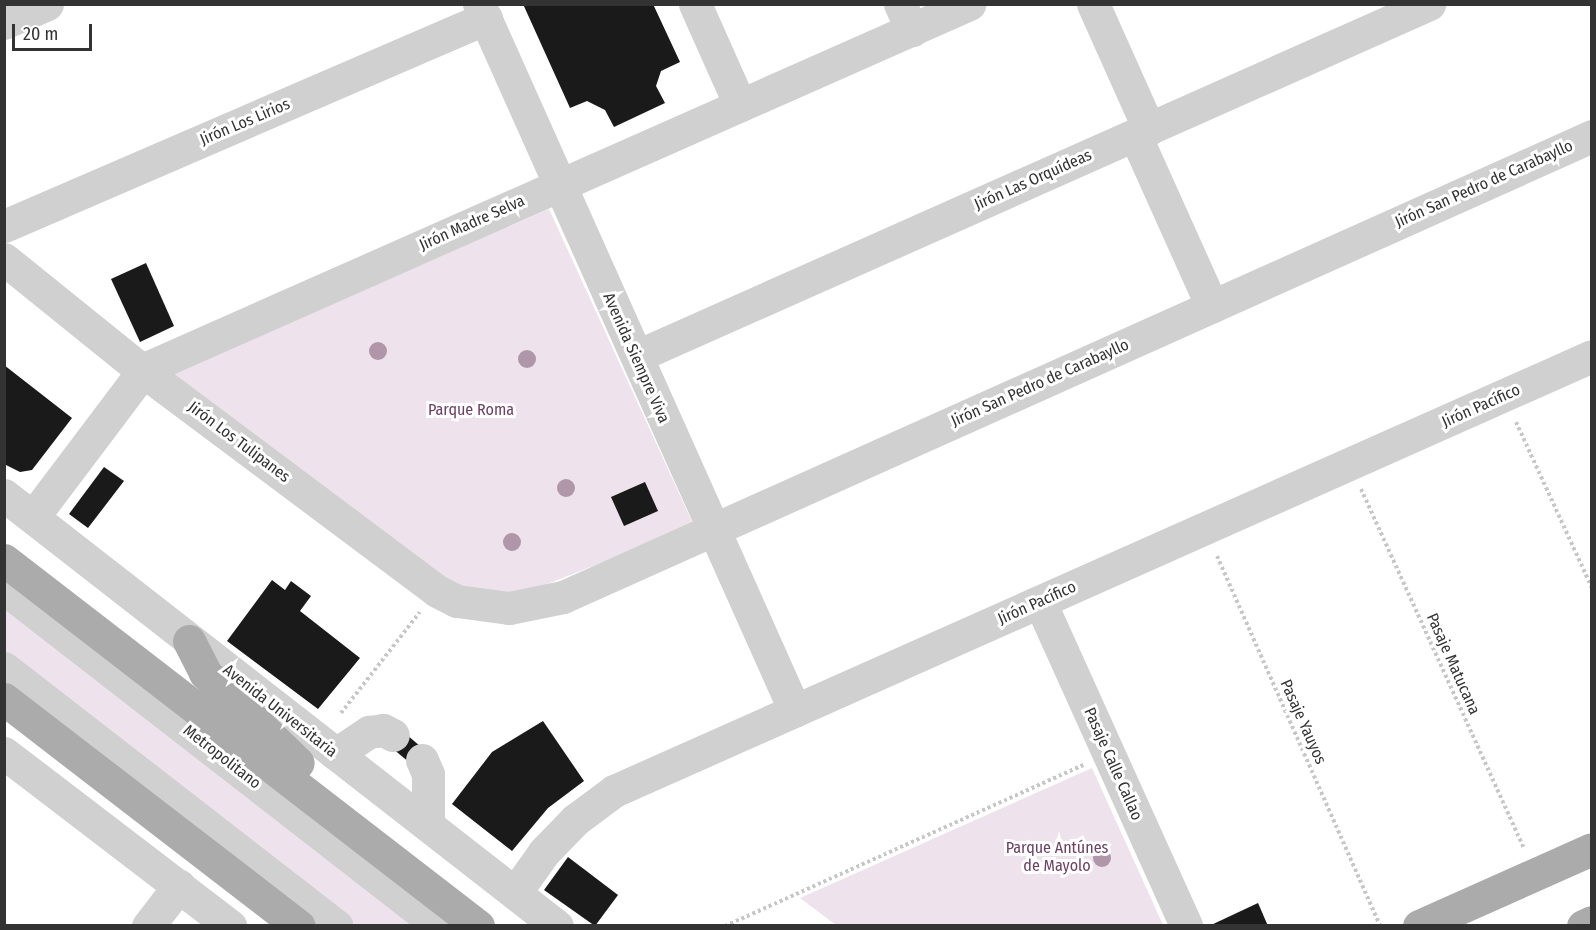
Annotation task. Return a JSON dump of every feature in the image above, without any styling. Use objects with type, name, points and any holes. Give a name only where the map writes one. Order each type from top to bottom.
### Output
[{"type":"main road","points":[[4,560],[478,926]]},
{"type":"main road","points":[[189,641],[205,673],[309,773],[337,815]]},
{"type":"main road","points":[[4,699],[299,926]]},
{"type":"main road","points":[[1419,926],[1592,849]]},
{"type":"main road","points":[[1583,926],[1592,922]]},
{"type":"street","points":[[4,23],[47,4]]},
{"type":"street","points":[[695,4],[740,105]]},
{"type":"street","name":"Jirón Madre Selva","points":[[33,517],[143,371],[740,105],[906,17],[969,4]]},
{"type":"street","points":[[1093,4],[1212,306]]},
{"type":"street","name":"Jirón Las Orquídeas","points":[[637,356],[1429,4]]},
{"type":"street","name":"Avenida Siempre Viva","points":[[482,11],[795,711]]},
{"type":"street","name":"Jirón Los Lirios","points":[[4,226],[482,11]]},
{"type":"street","name":"Jirón San Pedro de Carabayllo","points":[[484,607],[509,608],[563,597],[1592,136]]},
{"type":"street","name":"Jirón Los Tulipanes","points":[[4,259],[143,371],[437,591],[457,601],[484,607]]},
{"type":"street","name":"Jirón Pacífico","points":[[515,893],[544,852],[575,820],[614,791],[1592,356]]},
{"type":"street","name":"Avenida Universitaria","points":[[4,495],[556,926]]},
{"type":"street","name":"Metropolitano","points":[[4,588],[439,926]]},
{"type":"street","name":"Pasaje Calle Callao","points":[[1040,602],[1186,926]]},
{"type":"street","points":[[4,668],[337,926]]},
{"type":"street","points":[[328,747],[369,732],[383,730],[393,735]]},
{"type":"street","points":[[4,753],[230,926]]},
{"type":"street","points":[[422,760],[428,774],[428,825]]},
{"type":"street","points":[[148,926],[179,886]]},
{"type":"path","points":[[1504,396],[1592,588]]},
{"type":"path","name":"Pasaje Matucana","points":[[1350,464],[1535,874]]},
{"type":"path","name":"Pasaje Yauyos","points":[[1204,528],[1380,926]]},
{"type":"path","points":[[328,747],[437,591]]},
{"type":"path","points":[[725,926],[1108,754]]},
{"type":"green space","name":"Parque Roma","points":[[549,209],[694,526],[522,594],[458,588],[167,376]]},
{"type":"green space","points":[[4,603],[422,925],[356,925],[5,652]]},
{"type":"green space","name":"Parque Antúnes de Mayolo","points":[[1092,768],[1163,925],[836,925],[800,898]]},
{"type":"building","points":[[523,4],[653,4],[680,62],[661,71],[656,86],[665,103],[614,127],[605,110],[587,101],[570,108]]},
{"type":"building","points":[[146,263],[174,326],[140,342],[111,279]]},
{"type":"building","points":[[4,365],[72,418],[32,470],[20,472],[4,464]]},
{"type":"building","points":[[104,467],[124,481],[88,528],[69,514]]},
{"type":"building","points":[[645,482],[658,511],[624,526],[611,497]]},
{"type":"building","points":[[272,580],[285,590],[291,581],[311,596],[300,611],[360,658],[318,709],[227,641]]},
{"type":"building","points":[[543,721],[584,781],[548,808],[512,851],[452,804],[492,752]]},
{"type":"building","points":[[399,728],[428,753],[416,768],[386,743]]},
{"type":"building","points":[[568,857],[618,895],[595,926],[544,890]]},
{"type":"building","points":[[1258,903],[1268,926],[1209,926]]}]
